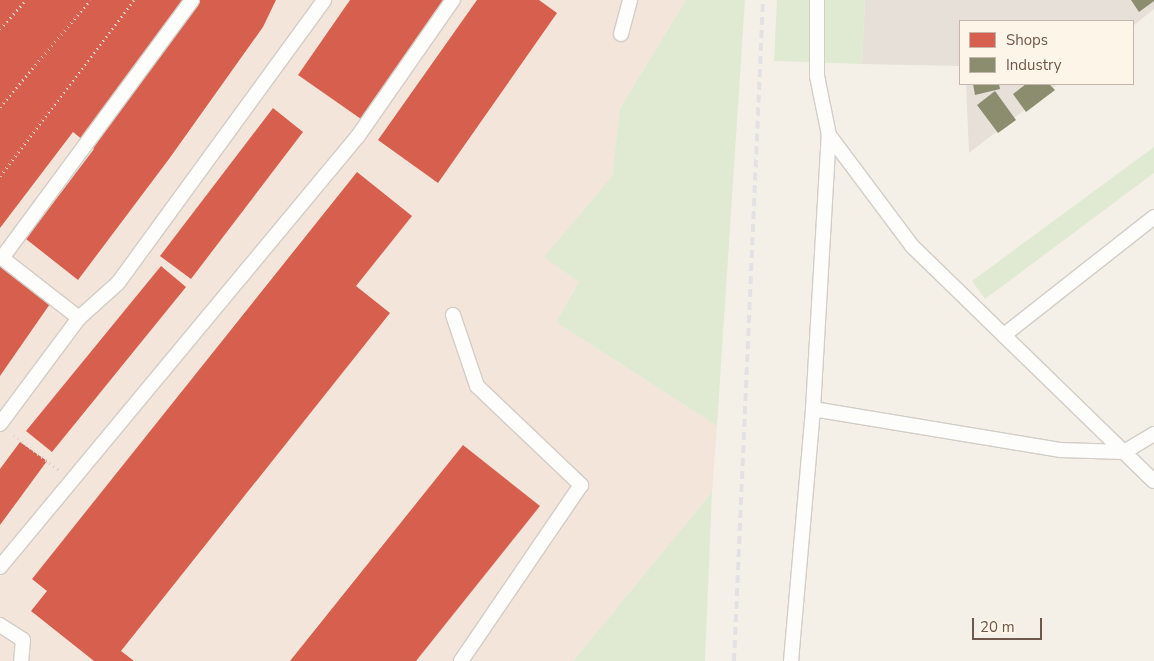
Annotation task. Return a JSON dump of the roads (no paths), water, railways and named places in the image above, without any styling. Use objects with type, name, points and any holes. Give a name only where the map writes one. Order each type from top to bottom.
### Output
[{"type":"lane","points":[[79,318],[2,258],[192,0]]},
{"type":"lane","points":[[4,427],[79,318],[118,283],[324,0]]},
{"type":"lane","points":[[0,567],[358,136],[453,0]]},
{"type":"lane","points":[[621,34],[630,0]]},
{"type":"lane","points":[[791,661],[813,409],[829,135],[817,76],[817,0]]},
{"type":"lane","points":[[829,135],[912,246],[1154,481]]},
{"type":"lane","points":[[1004,335],[1154,217]]},
{"type":"lane","points":[[453,315],[477,386],[581,485],[461,661]]},
{"type":"lane","points":[[813,409],[1060,450],[1124,452],[1154,434]]},
{"type":"lane","points":[[0,625],[23,640],[22,661]]},
{"type":"railway","points":[[734,661],[763,0]]}]
